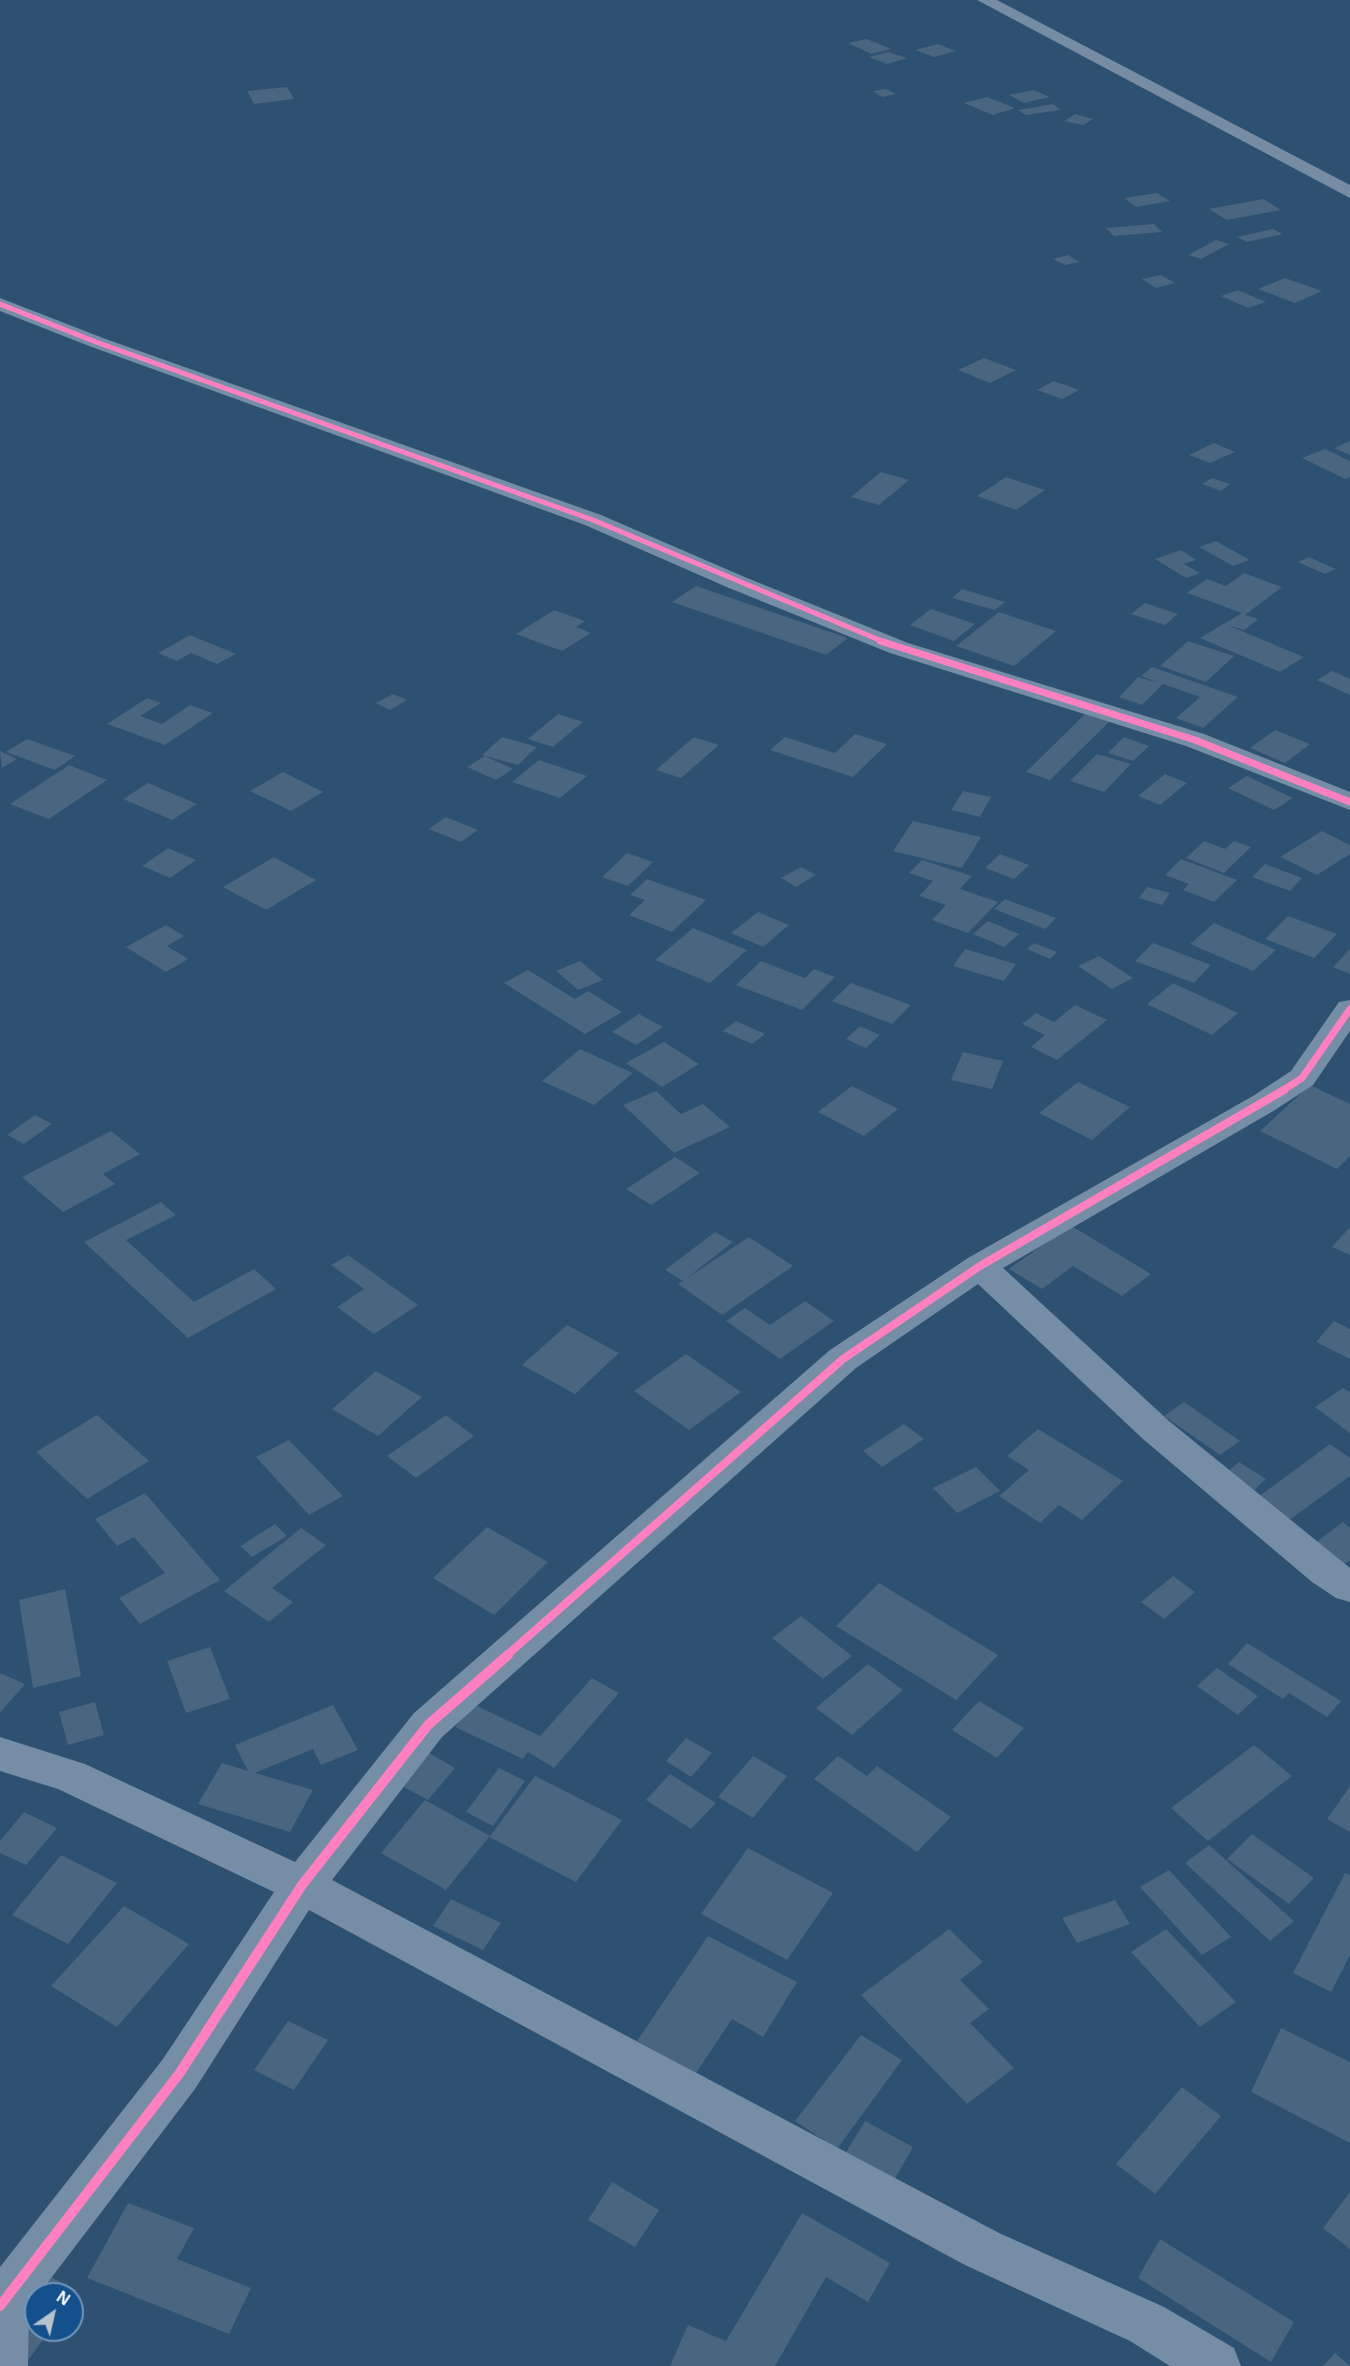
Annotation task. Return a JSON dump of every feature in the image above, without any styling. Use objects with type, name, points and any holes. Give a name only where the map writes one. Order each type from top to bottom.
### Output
[{"type":"main road","points":[[985,0],[1350,192]]},
{"type":"street","points":[[0,304],[117,350],[593,520],[738,583],[899,648],[1195,740],[1350,802]]},
{"type":"street","points":[[3,2366],[2,2304],[178,2074],[302,1885],[428,1725],[843,1359],[980,1266],[1264,1103],[1302,1078],[1350,1009]]},
{"type":"street","points":[[980,1266],[1156,1430],[1326,1572],[1350,1587]]},
{"type":"street","points":[[0,1754],[70,1776],[302,1885],[982,2249],[1147,2324],[1216,2366]]},
{"type":"building","points":[[867,39],[891,49],[871,54],[848,43]]},
{"type":"building","points":[[938,44],[956,51],[934,57],[915,50]]},
{"type":"building","points":[[888,52],[907,58],[887,64],[869,57]]},
{"type":"building","points":[[287,87],[294,99],[254,104],[247,91]]},
{"type":"building","points":[[886,89],[896,94],[882,97],[873,91]]},
{"type":"building","points":[[1034,90],[1050,97],[1024,103],[1009,95]]},
{"type":"building","points":[[987,97],[1015,108],[993,115],[964,103]]},
{"type":"building","points":[[1053,104],[1061,110],[1026,115],[1018,110]]},
{"type":"building","points":[[1075,114],[1093,119],[1083,125],[1064,121]]},
{"type":"building","points":[[1157,193],[1170,201],[1136,207],[1124,198]]},
{"type":"building","points":[[1263,199],[1281,210],[1227,220],[1209,209]]},
{"type":"building","points":[[1154,224],[1162,232],[1114,236],[1106,228]]},
{"type":"building","points":[[1273,229],[1283,234],[1247,242],[1237,237]]},
{"type":"building","points":[[1216,240],[1229,244],[1201,259],[1188,255]]},
{"type":"building","points":[[1068,255],[1079,262],[1065,265],[1053,259]]},
{"type":"building","points":[[1161,275],[1175,283],[1156,288],[1142,279]]},
{"type":"building","points":[[1285,278],[1322,291],[1295,303],[1258,289]]},
{"type":"building","points":[[1238,290],[1266,302],[1248,308],[1221,296]]},
{"type":"building","points":[[984,358],[1016,370],[990,383],[958,370]]},
{"type":"building","points":[[1054,381],[1079,390],[1062,399],[1037,390]]},
{"type":"building","points":[[1350,441],[1350,455],[1334,448]]},
{"type":"building","points":[[1214,443],[1235,452],[1210,463],[1189,455]]},
{"type":"building","points":[[1325,449],[1350,461],[1350,477],[1345,479],[1302,458]]},
{"type":"building","points":[[881,472],[909,480],[879,505],[851,497]]},
{"type":"building","points":[[1006,477],[1045,490],[1016,510],[977,496]]},
{"type":"building","points":[[1212,478],[1230,484],[1221,491],[1202,484]]},
{"type":"building","points":[[1216,541],[1250,560],[1233,566],[1199,547]]},
{"type":"building","points":[[1181,550],[1196,560],[1184,564],[1200,573],[1186,578],[1155,559]]},
{"type":"building","points":[[1309,557],[1336,569],[1325,574],[1298,562]]},
{"type":"building","points":[[1244,573],[1282,587],[1245,615],[1258,619],[1244,630],[1227,625],[1304,657],[1280,672],[1200,638],[1242,613],[1187,593],[1207,579],[1226,586]]},
{"type":"building","points":[[696,586],[848,638],[826,655],[672,602]]},
{"type":"building","points":[[962,589],[1005,602],[995,610],[952,598]]},
{"type":"building","points":[[1145,603],[1178,614],[1165,625],[1131,614]]},
{"type":"building","points":[[931,609],[975,624],[954,641],[910,625]]},
{"type":"building","points":[[554,610],[585,621],[576,627],[591,633],[562,651],[516,634]]},
{"type":"building","points":[[999,612],[1056,631],[1014,666],[956,646]]},
{"type":"building","points":[[190,635],[236,654],[217,664],[191,653],[177,661],[158,653]]},
{"type":"building","points":[[1188,641],[1234,656],[1206,682],[1160,666]]},
{"type":"building","points":[[1152,667],[1238,697],[1203,728],[1176,718],[1200,697],[1163,684],[1142,705],[1119,697],[1138,677],[1159,683],[1141,676]]},
{"type":"building","points":[[1332,671],[1350,679],[1350,695],[1317,680]]},
{"type":"building","points":[[393,694],[407,700],[390,710],[376,703]]},
{"type":"building","points":[[147,698],[161,703],[140,716],[162,724],[190,705],[213,713],[165,745],[107,724]]},
{"type":"building","points":[[558,714],[583,722],[553,747],[528,739]]},
{"type":"building","points":[[1085,714],[1109,722],[1050,780],[1026,772]]},
{"type":"building","points":[[1275,730],[1310,744],[1285,763],[1250,748]]},
{"type":"building","points":[[855,734],[887,744],[853,777],[770,750],[785,737],[835,753]]},
{"type":"building","points":[[502,737],[537,747],[518,765],[482,755]]},
{"type":"building","points":[[694,737],[719,745],[681,778],[656,770]]},
{"type":"building","points":[[1124,737],[1149,746],[1133,761],[1108,753]]},
{"type":"building","points":[[27,739],[75,756],[55,770],[6,752]]},
{"type":"building","points":[[0,751],[17,759],[2,768]]},
{"type":"building","points":[[1097,754],[1131,764],[1104,792],[1070,781]]},
{"type":"building","points":[[485,756],[513,769],[496,780],[467,767]]},
{"type":"building","points":[[539,760],[587,776],[560,798],[512,782]]},
{"type":"building","points":[[69,765],[107,780],[49,819],[10,804]]},
{"type":"building","points":[[283,772],[323,792],[291,811],[250,791]]},
{"type":"building","points":[[1165,774],[1187,783],[1160,805],[1138,796]]},
{"type":"building","points":[[1247,776],[1293,798],[1274,810],[1228,788]]},
{"type":"building","points":[[148,783],[197,804],[172,820],[123,799]]},
{"type":"building","points":[[963,791],[991,797],[980,817],[951,810]]},
{"type":"building","points":[[446,817],[478,830],[461,842],[429,829]]},
{"type":"building","points":[[913,821],[981,837],[962,868],[893,851]]},
{"type":"building","points":[[1322,831],[1350,845],[1350,854],[1317,875],[1280,857]]},
{"type":"building","points":[[1204,841],[1225,849],[1234,841],[1251,847],[1224,873],[1186,858]]},
{"type":"building","points":[[168,848],[196,860],[170,878],[142,866]]},
{"type":"building","points":[[627,853],[653,862],[628,886],[602,877]]},
{"type":"building","points":[[1000,854],[1029,865],[1014,879],[985,868]]},
{"type":"building","points":[[274,857],[316,880],[266,910],[223,887]]},
{"type":"building","points":[[1181,859],[1237,880],[1214,902],[1183,890],[1189,884],[1165,875]]},
{"type":"building","points":[[922,860],[972,876],[960,889],[998,902],[968,933],[932,920],[946,905],[919,896],[933,881],[909,873]]},
{"type":"building","points":[[1265,864],[1302,878],[1290,891],[1252,877]]},
{"type":"building","points":[[801,867],[816,875],[796,887],[781,878]]},
{"type":"building","points":[[647,879],[706,900],[672,932],[629,915],[645,900],[630,895]]},
{"type":"building","points":[[1147,887],[1170,893],[1162,905],[1139,898]]},
{"type":"building","points":[[1005,899],[1056,918],[1045,929],[994,909]]},
{"type":"building","points":[[758,912],[789,925],[763,947],[731,933]]},
{"type":"building","points":[[1288,916],[1337,934],[1314,958],[1265,939]]},
{"type":"building","points":[[988,921],[1019,934],[1004,947],[973,934]]},
{"type":"building","points":[[1214,923],[1276,950],[1253,971],[1190,944]]},
{"type":"building","points":[[166,925],[184,936],[167,946],[188,959],[166,972],[126,947]]},
{"type":"building","points":[[693,928],[747,950],[710,983],[655,960]]},
{"type":"building","points":[[1034,943],[1057,952],[1050,959],[1027,949]]},
{"type":"building","points":[[1153,943],[1211,965],[1194,983],[1135,961]]},
{"type":"building","points":[[965,949],[1016,964],[1004,981],[953,966]]},
{"type":"building","points":[[1350,949],[1350,974],[1333,967]]},
{"type":"building","points":[[1099,956],[1133,978],[1112,989],[1078,966]]},
{"type":"building","points":[[580,961],[603,980],[578,990],[556,971]]},
{"type":"building","points":[[761,961],[805,978],[814,969],[835,977],[802,1010],[736,985]]},
{"type":"building","points":[[528,970],[575,999],[588,991],[622,1012],[585,1034],[504,983]]},
{"type":"building","points":[[851,983],[911,1005],[892,1024],[832,1001]]},
{"type":"building","points":[[1173,983],[1238,1013],[1212,1035],[1147,1004]]},
{"type":"building","points":[[1075,1005],[1107,1020],[1057,1060],[1031,1047],[1045,1035],[1022,1024],[1036,1013],[1054,1022]]},
{"type":"building","points":[[639,1014],[663,1027],[636,1045],[612,1032]]},
{"type":"building","points":[[736,1021],[765,1034],[752,1044],[723,1031]]},
{"type":"building","points":[[860,1026],[880,1035],[866,1048],[846,1039]]},
{"type":"building","points":[[664,1042],[699,1064],[662,1087],[626,1063]]},
{"type":"building","points":[[580,1049],[633,1073],[594,1105],[542,1081]]},
{"type":"building","points":[[963,1052],[1003,1061],[992,1089],[951,1080]]},
{"type":"building","points":[[1078,1082],[1130,1107],[1092,1140],[1039,1113]]},
{"type":"building","points":[[1310,1085],[1350,1104],[1350,1156],[1337,1169],[1260,1131]]},
{"type":"building","points":[[852,1086],[898,1109],[864,1136],[818,1112]]},
{"type":"building","points":[[656,1091],[681,1114],[703,1104],[730,1127],[674,1153],[623,1105]]},
{"type":"building","points":[[35,1115],[52,1124],[24,1144],[7,1135]]},
{"type":"building","points":[[111,1131],[140,1154],[103,1174],[115,1184],[63,1212],[22,1177]]},
{"type":"building","points":[[675,1157],[700,1173],[651,1205],[626,1189]]},
{"type":"building","points":[[161,1202],[176,1215],[126,1240],[194,1302],[254,1269],[276,1289],[188,1338],[84,1242]]},
{"type":"building","points":[[1070,1225],[1151,1274],[1122,1296],[1073,1266],[1042,1289],[1009,1269]]},
{"type":"building","points":[[1350,1227],[1350,1255],[1332,1247]]},
{"type":"building","points":[[715,1232],[733,1242],[683,1281],[665,1270]]},
{"type":"building","points":[[749,1237],[793,1266],[722,1315],[678,1284]]},
{"type":"building","points":[[348,1255],[418,1305],[374,1334],[337,1307],[364,1289],[331,1265]]},
{"type":"building","points":[[805,1301],[834,1321],[780,1359],[726,1321],[745,1308],[770,1325]]},
{"type":"building","points":[[1334,1321],[1350,1329],[1350,1359],[1316,1342]]},
{"type":"building","points":[[567,1325],[619,1353],[575,1394],[522,1365]]},
{"type":"building","points":[[686,1354],[741,1392],[689,1430],[634,1391]]},
{"type":"building","points":[[376,1371],[422,1397],[378,1436],[332,1409]]},
{"type":"building","points":[[1343,1388],[1350,1392],[1350,1433],[1315,1407]]},
{"type":"building","points":[[1184,1402],[1240,1441],[1220,1455],[1164,1416]]},
{"type":"building","points":[[97,1415],[149,1461],[87,1499],[36,1452]]},
{"type":"building","points":[[446,1415],[474,1436],[416,1478],[387,1456]]},
{"type":"building","points":[[904,1424],[924,1439],[882,1467],[863,1451]]},
{"type":"building","points":[[1038,1429],[1123,1481],[1082,1520],[1059,1505],[1040,1523],[999,1496],[1029,1470],[1007,1456]]},
{"type":"building","points":[[289,1440],[343,1496],[309,1515],[256,1457]]},
{"type":"building","points":[[1330,1444],[1350,1458],[1350,1476],[1281,1526],[1250,1503]]},
{"type":"building","points":[[1239,1462],[1266,1479],[1248,1496],[1220,1478]]},
{"type":"building","points":[[976,1467],[1000,1491],[957,1513],[933,1488]]},
{"type":"building","points":[[145,1493],[220,1580],[140,1624],[119,1598],[165,1573],[134,1537],[117,1546],[95,1519]]},
{"type":"building","points":[[1343,1522],[1350,1528],[1350,1560],[1337,1570],[1308,1548]]},
{"type":"building","points":[[275,1524],[287,1536],[252,1557],[240,1546]]},
{"type":"building","points":[[487,1527],[548,1562],[494,1615],[433,1578]]},
{"type":"building","points":[[301,1528],[326,1545],[272,1588],[293,1602],[269,1622],[224,1591]]},
{"type":"building","points":[[1173,1576],[1195,1592],[1164,1619],[1141,1602]]},
{"type":"building","points":[[879,1583],[998,1655],[956,1700],[836,1626]]},
{"type":"building","points":[[65,1589],[81,1676],[33,1688],[19,1600]]},
{"type":"building","points":[[801,1616],[852,1656],[823,1679],[772,1638]]},
{"type":"building","points":[[1247,1643],[1341,1701],[1327,1717],[1289,1693],[1283,1699],[1228,1664]]},
{"type":"building","points":[[210,1647],[230,1699],[186,1713],[167,1661]]},
{"type":"building","points":[[868,1664],[903,1690],[852,1735],[816,1708]]},
{"type":"building","points":[[1217,1668],[1258,1696],[1238,1715],[1197,1686]]},
{"type":"building","points":[[0,1673],[25,1684],[0,1713]]},
{"type":"building","points":[[592,1678],[619,1693],[554,1768],[528,1752],[523,1759],[455,1727],[473,1704],[540,1736]]},
{"type":"building","points":[[979,1701],[1024,1728],[997,1758],[952,1730]]},
{"type":"building","points":[[95,1702],[104,1735],[68,1745],[59,1712]]},
{"type":"building","points":[[333,1705],[358,1750],[321,1765],[313,1749],[255,1773],[313,1790],[290,1832],[198,1804],[222,1763],[248,1771],[235,1745]]},
{"type":"building","points":[[686,1738],[712,1753],[691,1777],[666,1761]]},
{"type":"building","points":[[1254,1745],[1292,1776],[1208,1841],[1171,1808]]},
{"type":"building","points":[[429,1753],[455,1768],[428,1800],[402,1786]]},
{"type":"building","points":[[753,1756],[787,1776],[753,1818],[718,1797]]},
{"type":"building","points":[[838,1756],[867,1776],[877,1766],[951,1817],[917,1852],[814,1779]]},
{"type":"building","points":[[499,1768],[525,1781],[493,1826],[466,1812]]},
{"type":"building","points":[[670,1774],[716,1803],[691,1829],[646,1800]]},
{"type":"building","points":[[535,1776],[622,1820],[576,1882],[489,1837],[446,1890],[381,1853],[425,1800],[490,1836]]},
{"type":"building","points":[[1350,1786],[1350,1832],[1327,1819]]},
{"type":"building","points":[[24,1812],[57,1828],[26,1865],[0,1853],[0,1841]]},
{"type":"building","points":[[1252,1834],[1314,1878],[1289,1904],[1227,1859]]},
{"type":"building","points":[[1209,1845],[1294,1921],[1270,1941],[1185,1863]]},
{"type":"building","points":[[748,1848],[833,1893],[787,1960],[701,1914]]},
{"type":"building","points":[[61,1855],[117,1883],[68,1944],[12,1915]]},
{"type":"building","points":[[1169,1870],[1231,1937],[1202,1955],[1140,1887]]},
{"type":"building","points":[[1345,1873],[1350,1875],[1350,1955],[1331,1992],[1293,1973]]},
{"type":"building","points":[[451,1899],[501,1923],[483,1950],[433,1926]]},
{"type":"building","points":[[1115,1900],[1130,1924],[1077,1943],[1062,1918]]},
{"type":"building","points":[[124,1906],[189,1944],[117,2027],[51,1986]]},
{"type":"building","points":[[949,1929],[983,1962],[960,1980],[989,2009],[970,2023],[1014,2068],[967,2104],[861,1995]]},
{"type":"building","points":[[1166,1929],[1236,2002],[1200,2027],[1131,1952]]},
{"type":"building","points":[[708,1936],[797,1982],[763,2037],[732,2019],[696,2073],[637,2041]]},
{"type":"building","points":[[288,2021],[328,2040],[294,2090],[254,2070]]},
{"type":"building","points":[[1281,2028],[1350,2062],[1350,2143],[1251,2092]]},
{"type":"building","points":[[861,2035],[902,2060],[837,2149],[795,2121]]},
{"type":"building","points":[[1182,2087],[1221,2116],[1155,2194],[1116,2164]]},
{"type":"building","points":[[865,2121],[913,2147],[893,2182],[845,2154]]},
{"type":"building","points":[[612,2182],[659,2210],[635,2247],[588,2220]]},
{"type":"building","points":[[1350,2192],[1350,2249],[1323,2228]]},
{"type":"building","points":[[128,2203],[194,2228],[177,2259],[251,2288],[229,2334],[87,2278]]},
{"type":"building","points":[[802,2213],[890,2263],[868,2302],[826,2277],[775,2366],[670,2366],[688,2325],[726,2341]]},
{"type":"building","points":[[1160,2239],[1294,2322],[1271,2362],[1138,2278]]},
{"type":"building","points":[[30,2266],[61,2282],[24,2282],[24,2342],[41,2342],[24,2366],[0,2354],[0,2310]]},
{"type":"building","points":[[1335,2353],[1350,2366],[1323,2366]]},
{"type":"cycle path","points":[[0,304],[96,342],[593,520],[738,583],[899,648],[1195,740],[1350,802]]},
{"type":"cycle path","points":[[0,2306],[179,2074],[302,1885],[428,1725],[843,1359],[980,1266],[1264,1103],[1302,1078],[1350,1009]]}]
